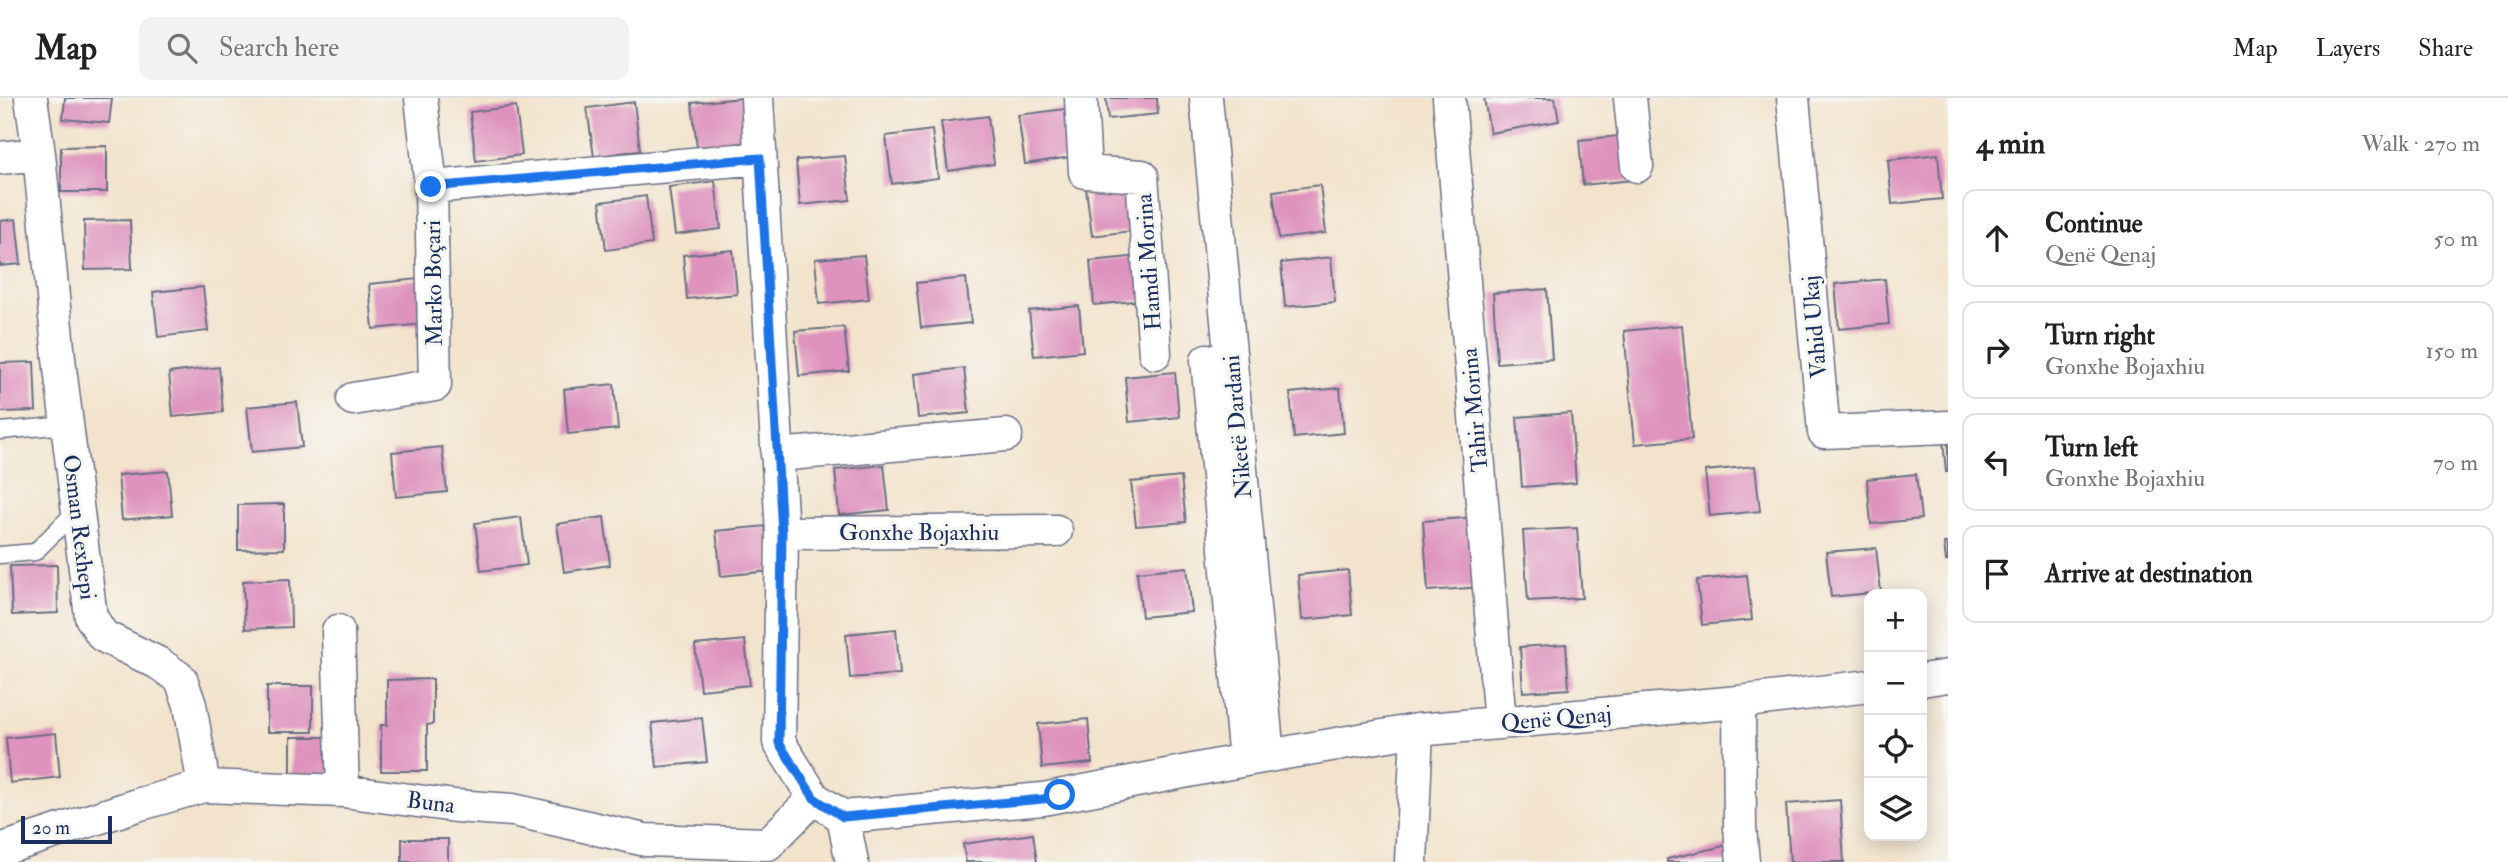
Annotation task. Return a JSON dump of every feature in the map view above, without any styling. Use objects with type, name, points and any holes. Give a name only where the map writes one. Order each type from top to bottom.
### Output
[{"type":"street","name":"Osman Rexhepi","points":[[31,98],[91,617],[103,636],[158,663],[181,679],[190,705],[204,786]]},
{"type":"street","name":"Marko Boçari","points":[[353,399],[435,385],[431,187],[421,98]]},
{"type":"street","points":[[757,98],[782,533],[779,743],[814,798],[843,817],[852,862]]},
{"type":"street","name":"Hamdi Morina","points":[[1081,98],[1085,172],[1142,176],[1155,352]]},
{"type":"street","name":"Niketë Dardani","points":[[1206,98],[1257,758]]},
{"type":"street","name":"Tahir Morina","points":[[1449,98],[1500,723]]},
{"type":"street","points":[[1630,98],[1637,166]]},
{"type":"street","name":"Vahid Ukaj","points":[[1793,98],[1824,432],[1948,427]]},
{"type":"street","points":[[0,158],[39,154]]},
{"type":"street","points":[[431,187],[760,158]]},
{"type":"street","points":[[1207,359],[1257,758]]},
{"type":"street","points":[[777,455],[1006,435]]},
{"type":"street","name":"Gonxhe Bojaxhiu","points":[[782,533],[1056,531]]},
{"type":"street","points":[[338,631],[344,792]]},
{"type":"street","points":[[1927,679],[1948,676]]},
{"type":"street","name":"Qenë Qenaj","points":[[843,817],[1043,799],[1417,730],[1739,702],[1864,687]]},
{"type":"street","points":[[1739,702],[1740,828],[1743,862]]},
{"type":"street","points":[[1411,862],[1417,730]]},
{"type":"street","name":"Buna","points":[[0,850],[137,804],[204,786],[344,792],[455,806],[513,810],[636,851],[768,844],[814,798]]},
{"type":"lane","name":"Osman Rexhepi","points":[[0,431],[67,425]]},
{"type":"lane","points":[[0,555],[35,552],[78,510]]},
{"type":"building","points":[[65,98],[112,98],[109,123],[63,119]]},
{"type":"building","points":[[742,98],[747,143],[697,148],[692,103]]},
{"type":"building","points":[[1106,98],[1157,98],[1158,114],[1108,119]]},
{"type":"building","points":[[1484,98],[1555,98],[1559,121],[1490,133]]},
{"type":"building","points":[[634,102],[640,150],[594,157],[587,108]]},
{"type":"building","points":[[516,106],[522,155],[476,161],[470,112]]},
{"type":"building","points":[[1065,109],[1071,157],[1025,164],[1018,115]]},
{"type":"building","points":[[988,116],[994,164],[948,171],[941,122]]},
{"type":"building","points":[[932,130],[938,178],[892,184],[886,136]]},
{"type":"building","points":[[1629,135],[1633,180],[1583,185],[1579,140]]},
{"type":"building","points":[[107,146],[107,192],[61,192],[61,147]]},
{"type":"building","points":[[1938,154],[1942,199],[1892,204],[1888,160]]},
{"type":"building","points":[[845,156],[850,200],[800,205],[796,160]]},
{"type":"building","points":[[715,181],[721,229],[675,235],[669,187]]},
{"type":"building","points":[[1132,182],[1139,230],[1092,236],[1086,188]]},
{"type":"building","points":[[1320,185],[1326,233],[1279,239],[1273,191]]},
{"type":"building","points":[[646,196],[652,244],[606,250],[600,202]]},
{"type":"building","points":[[16,219],[21,264],[0,266],[0,221]]},
{"type":"building","points":[[130,220],[132,269],[85,270],[84,221]]},
{"type":"building","points":[[733,250],[737,294],[687,299],[683,255]]},
{"type":"building","points":[[864,255],[869,299],[819,304],[815,259]]},
{"type":"building","points":[[1140,256],[1144,300],[1094,305],[1090,261]]},
{"type":"building","points":[[1331,257],[1335,302],[1285,307],[1281,263]]},
{"type":"building","points":[[966,278],[971,323],[921,328],[916,283]]},
{"type":"building","points":[[419,279],[423,324],[373,329],[369,284]]},
{"type":"building","points":[[1885,279],[1889,324],[1839,329],[1835,284]]},
{"type":"building","points":[[203,287],[208,331],[158,337],[153,292]]},
{"type":"building","points":[[1547,289],[1552,359],[1497,363],[1493,293]]},
{"type":"building","points":[[1079,306],[1083,351],[1034,356],[1029,311]]},
{"type":"building","points":[[1682,325],[1692,439],[1635,444],[1624,331]]},
{"type":"building","points":[[844,327],[849,371],[799,376],[795,331]]},
{"type":"building","points":[[34,362],[36,411],[0,412],[0,363]]},
{"type":"building","points":[[219,367],[223,412],[173,417],[169,373]]},
{"type":"building","points":[[964,368],[969,413],[918,418],[914,374]]},
{"type":"building","points":[[1175,372],[1179,417],[1129,422],[1125,377]]},
{"type":"building","points":[[614,384],[618,429],[568,434],[564,389]]},
{"type":"building","points":[[1340,388],[1344,433],[1294,438],[1290,393]]},
{"type":"building","points":[[297,402],[302,447],[252,452],[247,407]]},
{"type":"building","points":[[1571,413],[1576,483],[1522,487],[1517,417]]},
{"type":"building","points":[[1948,440],[1948,472],[1946,472],[1943,441]]},
{"type":"building","points":[[442,447],[447,492],[396,497],[392,452]]},
{"type":"building","points":[[884,465],[889,510],[839,515],[835,470]]},
{"type":"building","points":[[1755,466],[1760,511],[1710,516],[1705,471]]},
{"type":"building","points":[[168,471],[172,515],[122,520],[118,475]]},
{"type":"building","points":[[1916,474],[1921,519],[1871,524],[1867,479]]},
{"type":"building","points":[[1181,477],[1186,522],[1136,526],[1131,482]]},
{"type":"building","points":[[284,504],[284,549],[238,550],[238,505]]},
{"type":"building","points":[[521,517],[527,565],[481,571],[475,523]]},
{"type":"building","points":[[604,517],[610,565],[564,572],[557,524]]},
{"type":"building","points":[[1477,517],[1482,587],[1428,591],[1423,521]]},
{"type":"building","points":[[766,526],[771,571],[721,576],[716,531]]},
{"type":"building","points":[[1577,528],[1582,598],[1528,601],[1523,531]]},
{"type":"building","points":[[1944,543],[1948,543],[1948,561],[1946,561]]},
{"type":"building","points":[[1876,548],[1881,589],[1864,589],[1864,594],[1831,597],[1826,552]]},
{"type":"building","points":[[57,565],[58,613],[12,615],[10,566]]},
{"type":"building","points":[[1187,567],[1192,612],[1142,617],[1137,572]]},
{"type":"building","points":[[1348,570],[1352,615],[1302,620],[1298,575]]},
{"type":"building","points":[[1747,575],[1752,620],[1702,625],[1697,580]]},
{"type":"building","points":[[290,579],[291,627],[245,629],[243,581]]},
{"type":"building","points":[[896,629],[900,674],[850,678],[846,634]]},
{"type":"building","points":[[745,640],[750,685],[700,690],[695,645]]},
{"type":"building","points":[[1566,644],[1569,689],[1523,692],[1520,647]]},
{"type":"building","points":[[433,679],[433,724],[427,725],[427,771],[381,771],[381,725],[387,725],[387,680]]},
{"type":"building","points":[[267,686],[313,686],[313,732],[267,732]]},
{"type":"building","points":[[702,718],[707,762],[657,767],[652,723]]},
{"type":"building","points":[[1088,719],[1092,763],[1042,768],[1038,724]]},
{"type":"building","points":[[56,733],[60,777],[10,783],[6,738]]},
{"type":"building","points":[[291,737],[337,737],[337,783],[291,783]]},
{"type":"building","points":[[1840,800],[1844,862],[1790,862],[1786,804]]},
{"type":"building","points":[[1033,834],[1037,862],[966,862],[963,844]]},
{"type":"building","points":[[402,839],[448,839],[448,862],[402,862]]},
{"type":"building","points":[[1728,845],[1732,862],[1667,862],[1667,859]]},
{"type":"route","points":[[431,187],[760,158],[782,533],[779,743],[814,798],[843,817],[1043,799],[1060,795]]}]
